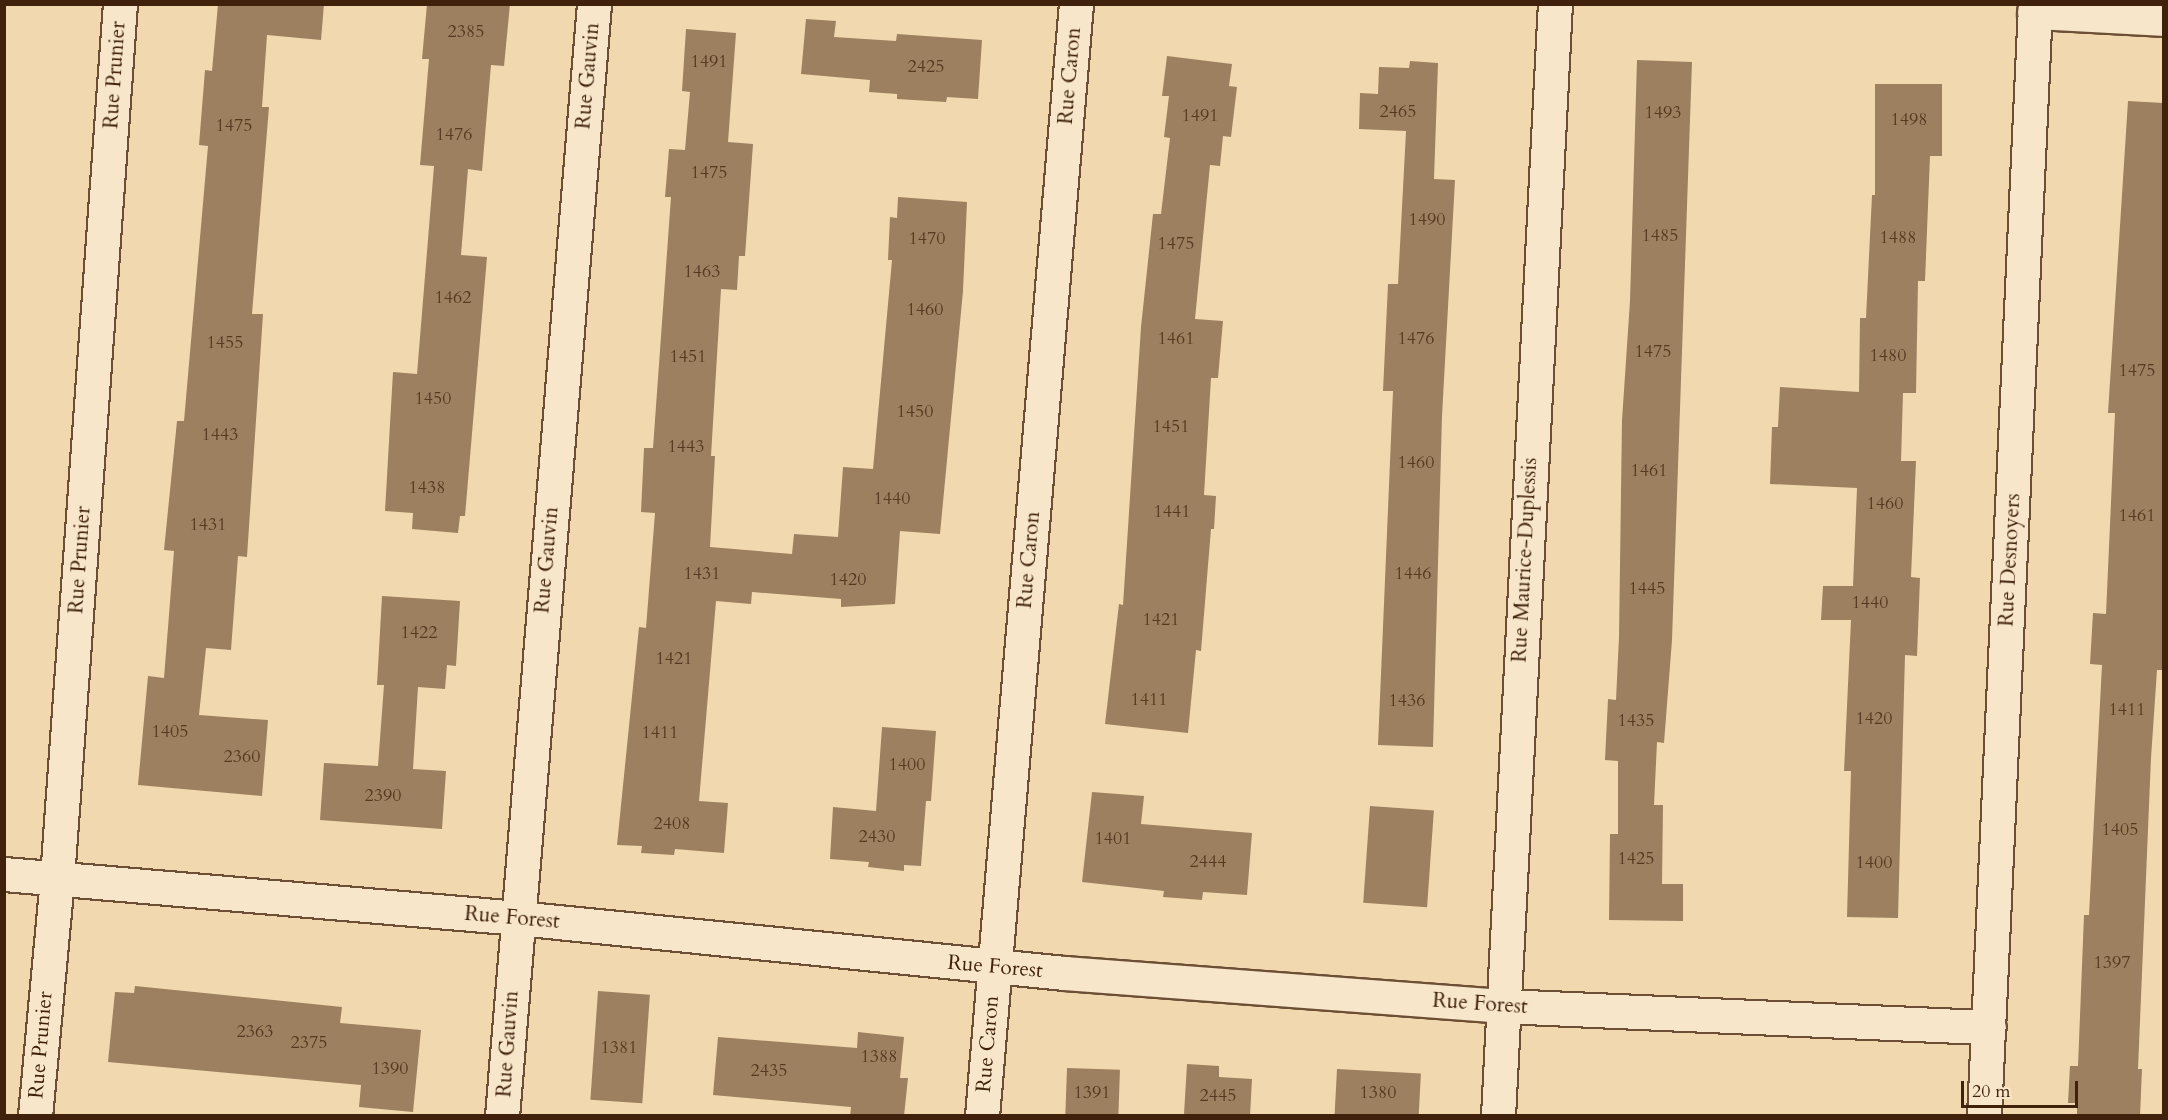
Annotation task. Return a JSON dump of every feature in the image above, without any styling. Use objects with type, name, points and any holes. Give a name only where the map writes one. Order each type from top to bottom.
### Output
[{"type":"street","name":"Rue Prunier","points":[[35,1116],[57,878],[120,4]]},
{"type":"street","name":"Rue Gauvin","points":[[502,1116],[594,4]]},
{"type":"street","name":"Rue Caron","points":[[982,1116],[1077,4]]},
{"type":"street","name":"Rue Maurice-Duplessis","points":[[1498,1116],[1555,4]]},
{"type":"street","points":[[2034,8],[2163,19]]},
{"type":"street","name":"Rue Desnoyers","points":[[1984,1116],[2034,8]]},
{"type":"street","name":"Rue Forest","points":[[4,874],[518,918],[994,968],[1502,1006],[1989,1027]]},
{"type":"building","points":[[218,4],[324,4],[321,40],[267,35],[262,107],[269,107],[252,314],[263,314],[247,557],[238,556],[231,650],[206,648],[199,715],[268,720],[262,796],[138,785],[148,676],[164,678],[174,551],[164,550],[177,421],[184,421],[208,146],[199,145],[205,70],[212,71]]},
{"type":"building","points":[[427,4],[510,4],[504,66],[491,65],[482,171],[468,169],[461,255],[487,257],[465,516],[460,516],[458,533],[412,529],[413,513],[385,511],[393,372],[417,374],[434,166],[420,165],[429,59],[422,59]]},
{"type":"building","points":[[806,19],[836,21],[834,37],[896,41],[897,34],[982,40],[978,99],[947,97],[946,102],[897,99],[897,94],[869,92],[870,80],[801,74]]},
{"type":"building","points":[[686,29],[736,33],[728,142],[753,144],[745,256],[739,256],[737,290],[721,289],[711,456],[715,456],[710,547],[792,554],[794,534],[838,537],[843,467],[873,469],[892,260],[888,260],[890,217],[897,218],[898,197],[967,202],[963,291],[940,534],[900,531],[895,604],[841,607],[841,599],[752,592],[751,604],[716,601],[699,801],[728,803],[724,853],[675,849],[674,855],[641,853],[642,846],[617,845],[639,627],[646,628],[655,513],[641,512],[644,448],[653,448],[671,197],[665,197],[669,149],[685,150],[690,92],[682,91]]},
{"type":"building","points":[[1167,56],[1232,64],[1229,86],[1237,87],[1231,137],[1223,136],[1220,166],[1210,165],[1195,319],[1223,321],[1218,378],[1211,378],[1204,495],[1216,496],[1214,529],[1211,529],[1201,651],[1196,650],[1188,733],[1105,724],[1119,604],[1123,605],[1141,327],[1153,214],[1161,214],[1170,138],[1164,137],[1169,96],[1162,96]]},
{"type":"building","points":[[1637,60],[1692,62],[1672,640],[1664,743],[1657,742],[1654,805],[1663,805],[1662,884],[1683,884],[1683,921],[1609,920],[1610,834],[1618,834],[1618,761],[1605,760],[1608,699],[1616,700],[1619,637],[1622,420],[1630,301]]},
{"type":"building","points":[[1410,61],[1438,63],[1434,179],[1455,180],[1442,416],[1433,747],[1378,745],[1393,391],[1383,391],[1388,284],[1398,284],[1406,131],[1359,129],[1360,93],[1378,94],[1379,67],[1409,68]]},
{"type":"building","points":[[1875,84],[1942,84],[1942,156],[1930,156],[1925,281],[1918,281],[1916,393],[1903,393],[1901,461],[1916,461],[1911,577],[1920,578],[1917,656],[1905,655],[1898,918],[1847,917],[1851,771],[1844,771],[1851,620],[1821,620],[1823,586],[1853,586],[1857,488],[1770,484],[1772,427],[1778,427],[1780,387],[1859,392],[1860,318],[1866,318],[1872,195],[1875,195]]},
{"type":"building","points":[[2128,101],[2163,103],[2163,670],[2157,670],[2151,758],[2138,1069],[2142,1069],[2140,1116],[2077,1116],[2077,1103],[2068,1103],[2070,1066],[2078,1066],[2084,915],[2089,915],[2102,665],[2090,664],[2093,613],[2106,614],[2115,413],[2108,413]]},
{"type":"building","points":[[382,596],[460,601],[456,666],[447,665],[445,689],[418,687],[413,769],[446,771],[442,829],[320,820],[324,763],[378,766],[384,685],[377,685]]},
{"type":"building","points":[[882,727],[936,731],[931,801],[926,801],[921,866],[904,865],[904,871],[868,867],[869,862],[830,859],[833,807],[876,811]]},
{"type":"building","points":[[1092,792],[1144,796],[1141,824],[1252,833],[1247,895],[1203,892],[1202,900],[1163,897],[1164,891],[1082,882]]},
{"type":"building","points":[[1370,806],[1434,810],[1427,907],[1363,903]]},
{"type":"building","points":[[135,986],[342,1007],[340,1023],[421,1030],[413,1112],[359,1107],[361,1085],[108,1062],[115,992],[134,993]]},
{"type":"building","points":[[598,991],[650,995],[642,1103],[590,1100]]},
{"type":"building","points":[[858,1032],[904,1037],[900,1078],[908,1078],[904,1116],[850,1116],[851,1107],[713,1095],[718,1037],[857,1048]]},
{"type":"building","points":[[1187,1064],[1219,1066],[1219,1077],[1252,1079],[1250,1116],[1184,1114]]},
{"type":"building","points":[[1067,1068],[1120,1070],[1118,1116],[1065,1116]]},
{"type":"building","points":[[1337,1069],[1421,1073],[1419,1116],[1335,1116]]}]
